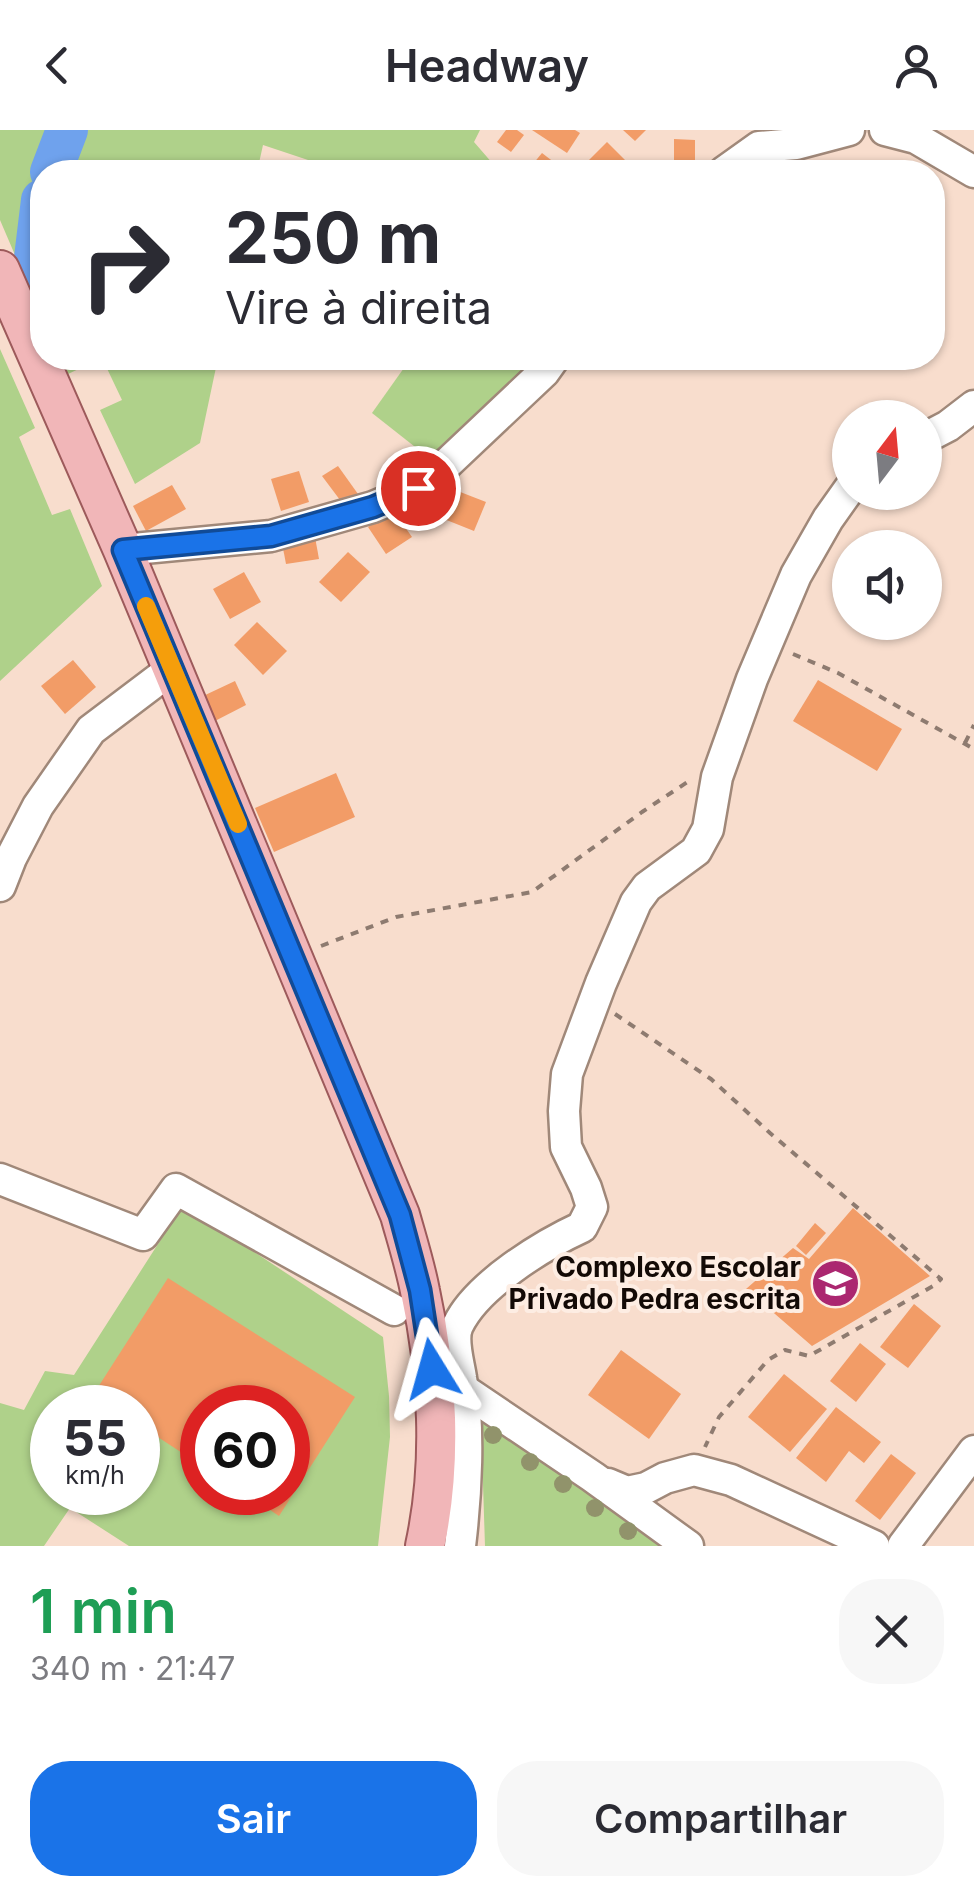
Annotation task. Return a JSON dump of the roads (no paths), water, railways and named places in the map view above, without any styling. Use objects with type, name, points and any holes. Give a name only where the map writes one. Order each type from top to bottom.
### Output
[{"type":"main road","points":[[0,270],[30,338]]},
{"type":"main road","points":[[44,370],[173,668],[400,1215],[420,1290],[432,1369],[436,1461],[425,1546]]},
{"type":"street","points":[[741,160],[759,147],[796,144],[849,130]]},
{"type":"street","points":[[885,130],[916,138],[974,172]]},
{"type":"street","points":[[123,550],[271,536],[373,507],[418,488],[545,370]]},
{"type":"street","points":[[942,429],[974,406]]},
{"type":"street","points":[[460,1546],[465,1481],[464,1390],[456,1328],[472,1305],[512,1268],[582,1227],[592,1206],[566,1147],[567,1074],[636,902],[647,887],[696,851],[708,829],[717,778],[767,643],[796,575],[834,510]]},
{"type":"street","points":[[0,886],[38,806],[91,730],[173,668]]},
{"type":"street","points":[[0,1179],[143,1235],[176,1189],[394,1310]]},
{"type":"street","points":[[432,1369],[688,1546]]},
{"type":"street","points":[[903,1546],[974,1451]]},
{"type":"street","points":[[593,1478],[626,1492],[694,1470],[731,1480],[874,1546]]},
{"type":"waterway","points":[[56,160],[67,130]]},
{"type":"place","name":"Complexo Escolar Privado Pedra escrita","points":[[836,1283]]}]
